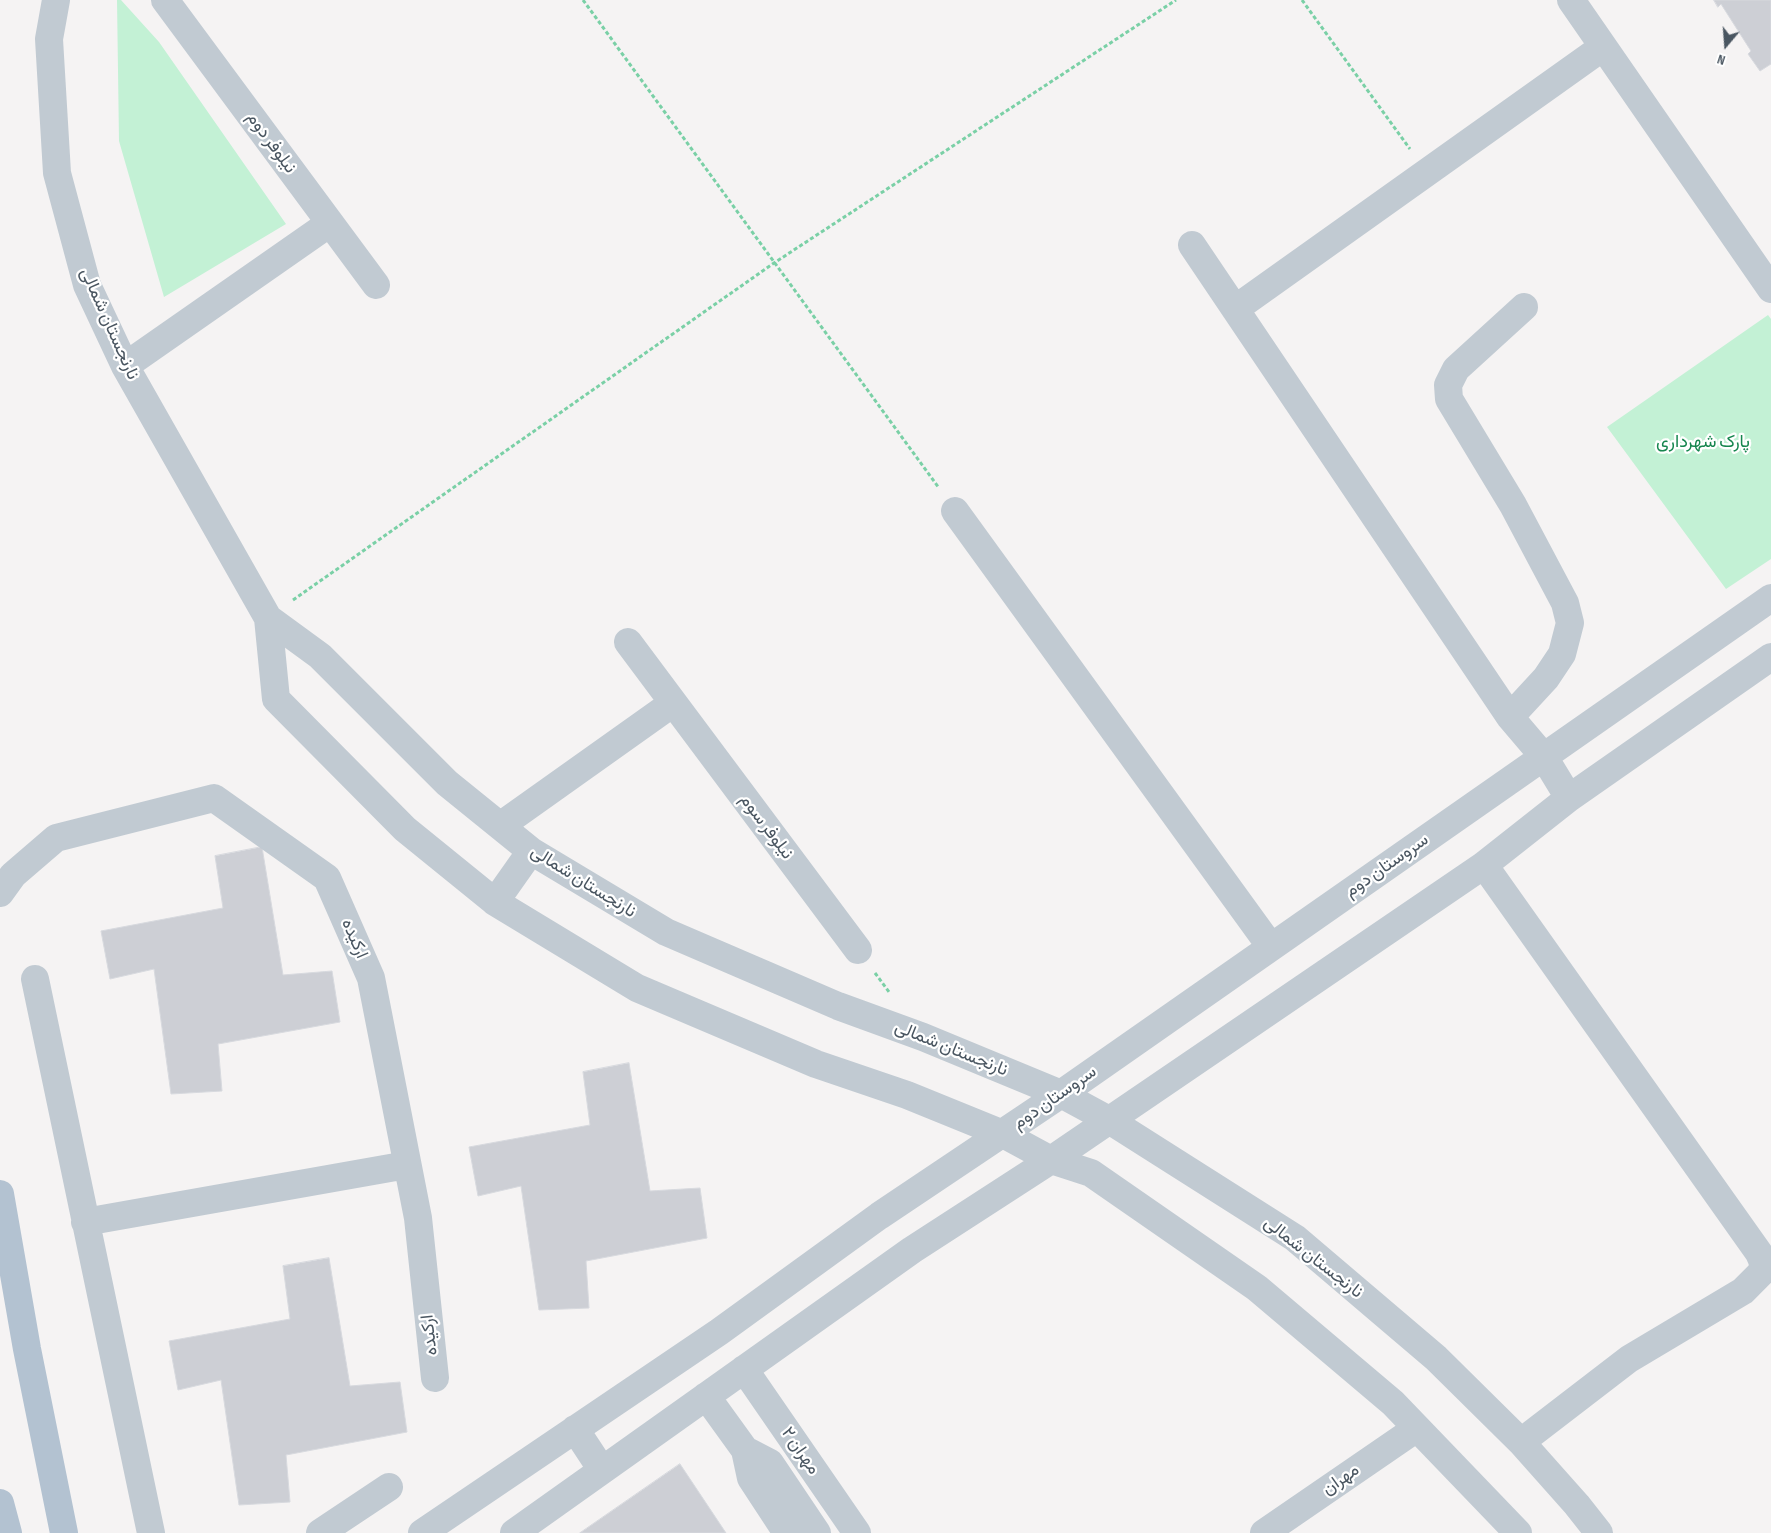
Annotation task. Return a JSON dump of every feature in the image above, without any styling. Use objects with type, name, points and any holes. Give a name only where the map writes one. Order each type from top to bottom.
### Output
[{"type":"main road","points":[[0,1194],[64,1533]]},
{"type":"main road","points":[[0,1502],[8,1533]]},
{"type":"street","name":"نارنجستان شمالی","points":[[56,0],[49,39],[57,173],[87,285],[125,366],[268,618],[276,699],[405,829],[495,902],[637,988],[816,1064],[908,1095],[1003,1134],[1051,1160],[1091,1173],[1257,1288],[1393,1403],[1518,1533]]},
{"type":"street","name":"نیلوفر دوم","points":[[165,0],[376,285]]},
{"type":"street","points":[[1571,0],[1771,289]]},
{"type":"street","points":[[1235,309],[1602,47]]},
{"type":"street","points":[[125,366],[330,223]]},
{"type":"street","points":[[1192,245],[1510,717],[1544,757],[1570,798]]},
{"type":"street","points":[[1510,717],[1546,678],[1562,654],[1570,623],[1566,603],[1513,505],[1449,399],[1448,385],[1456,370],[1524,306]]},
{"type":"street","points":[[955,511],[1271,947]]},
{"type":"street","name":"سروستان دوم","points":[[422,1533],[719,1332],[879,1216],[1061,1094],[1771,598]]},
{"type":"street","name":"نارنجستان شمالی","points":[[268,618],[320,656],[447,783],[531,851],[666,932],[838,1006],[923,1037],[1061,1094],[1109,1120],[1294,1238],[1436,1358],[1520,1442],[1577,1504],[1599,1533]]},
{"type":"street","name":"نیلوفر سوم","points":[[628,642],[858,950]]},
{"type":"street","points":[[514,1533],[912,1250],[1051,1160],[1484,865],[1570,798],[1771,657]]},
{"type":"street","points":[[500,826],[673,703]]},
{"type":"street","name":"ارکیده","points":[[0,893],[13,875],[56,838],[214,798],[328,878],[371,978],[418,1218],[435,1378]]},
{"type":"street","points":[[495,902],[531,851]]},
{"type":"street","points":[[1484,865],[1748,1236],[1763,1262],[1762,1272],[1743,1291],[1629,1359],[1520,1442]]},
{"type":"street","points":[[35,979],[151,1533]]},
{"type":"street","points":[[85,1222],[407,1165]]},
{"type":"street","name":"مهران ۲","points":[[744,1369],[857,1533]]},
{"type":"street","points":[[706,1396],[745,1450],[751,1478],[786,1533]]},
{"type":"street","name":"مهران","points":[[1264,1533],[1417,1428]]},
{"type":"street","points":[[575,1429],[602,1470]]},
{"type":"street","points":[[745,1450],[770,1462],[817,1533]]},
{"type":"street","points":[[320,1533],[389,1487]]},
{"type":"path","points":[[583,0],[955,511]]},
{"type":"path","points":[[268,618],[774,263],[1176,0]]},
{"type":"path","points":[[1302,0],[1426,172]]},
{"type":"green space","points":[[117,0],[121,0],[159,42],[286,224],[164,297],[119,141]]},
{"type":"green space","name":"پارک شهرداری","points":[[1768,315],[1771,319],[1771,559],[1726,589],[1607,427]]},
{"type":"building","points":[[1714,0],[1771,0],[1771,64],[1760,71],[1748,54],[1751,51],[1721,4],[1718,7]]},
{"type":"building","points":[[262,847],[283,975],[332,971],[340,1022],[218,1044],[222,1091],[171,1094],[154,969],[110,979],[101,931],[223,908],[215,856]]},
{"type":"building","points":[[629,1063],[650,1191],[700,1188],[707,1238],[586,1261],[589,1308],[539,1310],[521,1186],[478,1196],[469,1147],[590,1125],[583,1072]]},
{"type":"building","points":[[329,1258],[350,1386],[400,1382],[407,1432],[286,1455],[290,1502],[239,1505],[221,1380],[178,1390],[169,1341],[290,1319],[283,1266]]},
{"type":"building","points":[[680,1464],[726,1533],[580,1533]]}]
